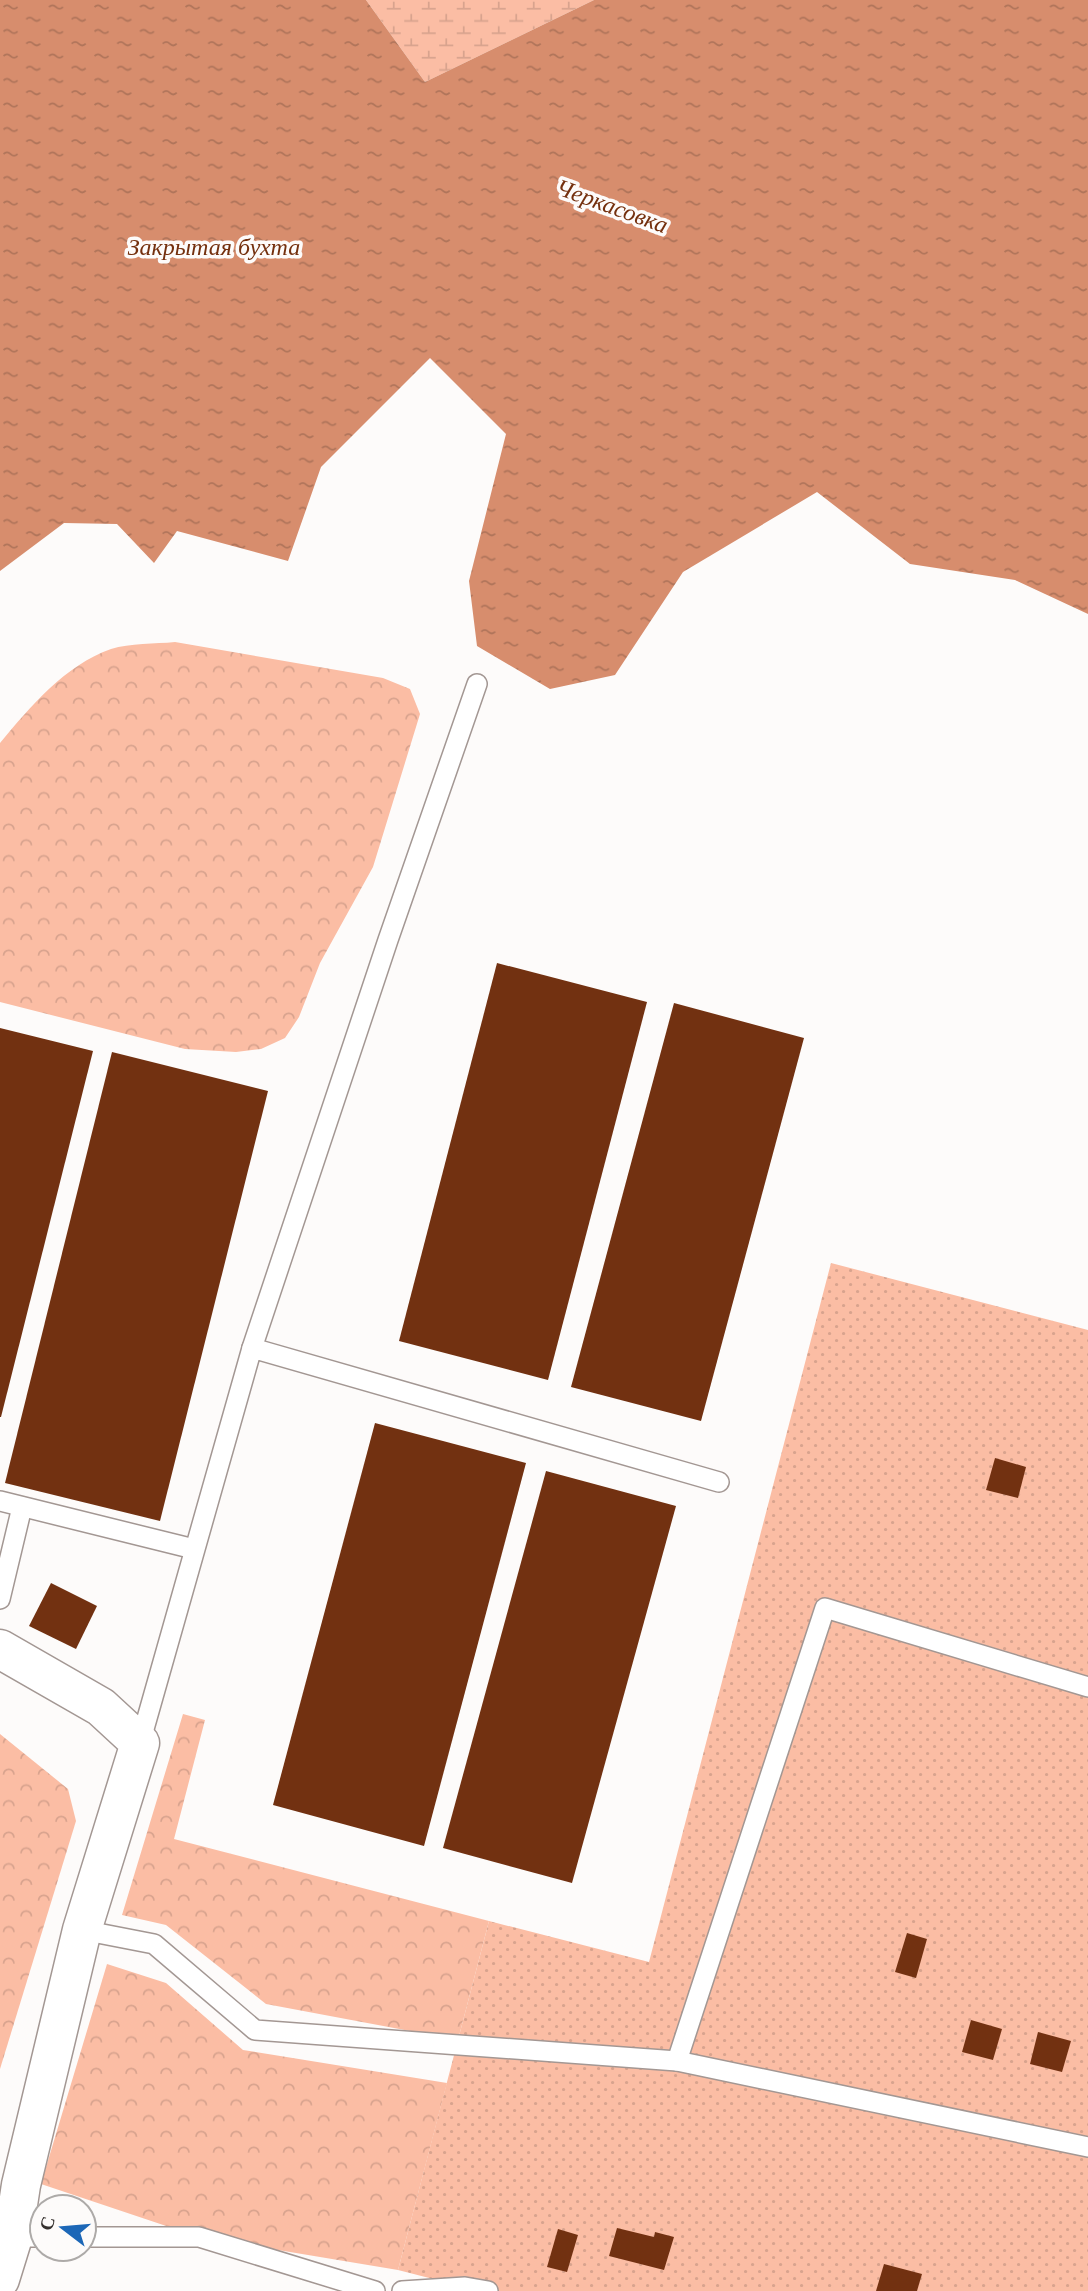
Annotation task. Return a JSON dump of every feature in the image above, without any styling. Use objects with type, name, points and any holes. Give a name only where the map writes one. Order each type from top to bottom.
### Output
[{"type":"street","points":[[0,1649],[101,1707],[140,1743],[82,1930],[11,2182],[28,2237],[0,2279]]},
{"type":"lane","points":[[140,1743],[252,1348],[383,953],[477,684]]},
{"type":"lane","points":[[252,1348],[719,1482]]},
{"type":"lane","points":[[0,1501],[194,1549]]},
{"type":"lane","points":[[0,1599],[22,1507]]},
{"type":"lane","points":[[677,2061],[825,1608],[1088,1687]]},
{"type":"lane","points":[[82,1930],[154,1944],[255,2030],[677,2061],[1088,2147]]},
{"type":"lane","points":[[98,2237],[199,2236],[375,2291]]},
{"type":"lane","points":[[402,2291],[465,2287],[488,2291]]},
{"type":"green space","points":[[366,0],[594,0],[425,82]]},
{"type":"green space","points":[[175,642],[383,678],[410,689],[420,714],[373,867],[320,963],[299,1017],[285,1038],[261,1049],[236,1052],[185,1049],[0,1002],[0,743],[50,688],[78,665],[111,649]]},
{"type":"green space","points":[[831,1263],[1088,1330],[1088,2291],[480,2291],[398,2270],[489,1921],[649,1962]]},
{"type":"green space","points":[[183,1714],[205,1720],[174,1839],[489,1921],[458,2040],[266,2004],[166,1925],[122,1915]]},
{"type":"green space","points":[[0,1734],[68,1789],[76,1821],[0,2069]]},
{"type":"green space","points":[[107,1964],[166,1983],[243,2050],[447,2083],[398,2270],[199,2237],[98,2203],[98,2193],[68,2193],[41,2184]]},
{"type":"water","points":[[0,0],[366,0],[425,82],[594,0],[1088,0],[1088,614],[1015,580],[910,564],[817,492],[683,572],[615,675],[550,689],[477,646],[469,581],[506,434],[430,358],[321,467],[288,561],[177,531],[154,563],[117,524],[64,523],[0,571]]},
{"type":"building","points":[[497,963],[647,1002],[548,1380],[399,1341]]},
{"type":"building","points":[[674,1003],[804,1038],[701,1421],[571,1387]]},
{"type":"building","points":[[0,1028],[93,1051],[1,1417],[0,1417]]},
{"type":"building","points":[[112,1052],[268,1091],[160,1521],[5,1483]]},
{"type":"building","points":[[375,1423],[526,1463],[424,1846],[273,1805]]},
{"type":"building","points":[[995,1458],[1026,1467],[1018,1498],[986,1490]]},
{"type":"building","points":[[546,1471],[676,1506],[572,1883],[443,1848]]},
{"type":"building","points":[[51,1583],[97,1606],[76,1649],[29,1626]]},
{"type":"building","points":[[907,1933],[927,1939],[916,1978],[895,1972]]},
{"type":"building","points":[[971,2020],[1002,2029],[993,2060],[962,2052]]},
{"type":"building","points":[[1038,2032],[1071,2041],[1062,2072],[1030,2064]]},
{"type":"building","points":[[617,2228],[654,2237],[655,2232],[674,2237],[664,2270],[609,2256]]},
{"type":"building","points":[[558,2229],[578,2235],[567,2272],[547,2267]]},
{"type":"building","points":[[884,2264],[922,2274],[917,2291],[876,2291]]},
{"type":"water label","name":"Черкасовка","points":[[612,206]]},
{"type":"water label","name":"Закрытая бухта","points":[[214,247]]}]
